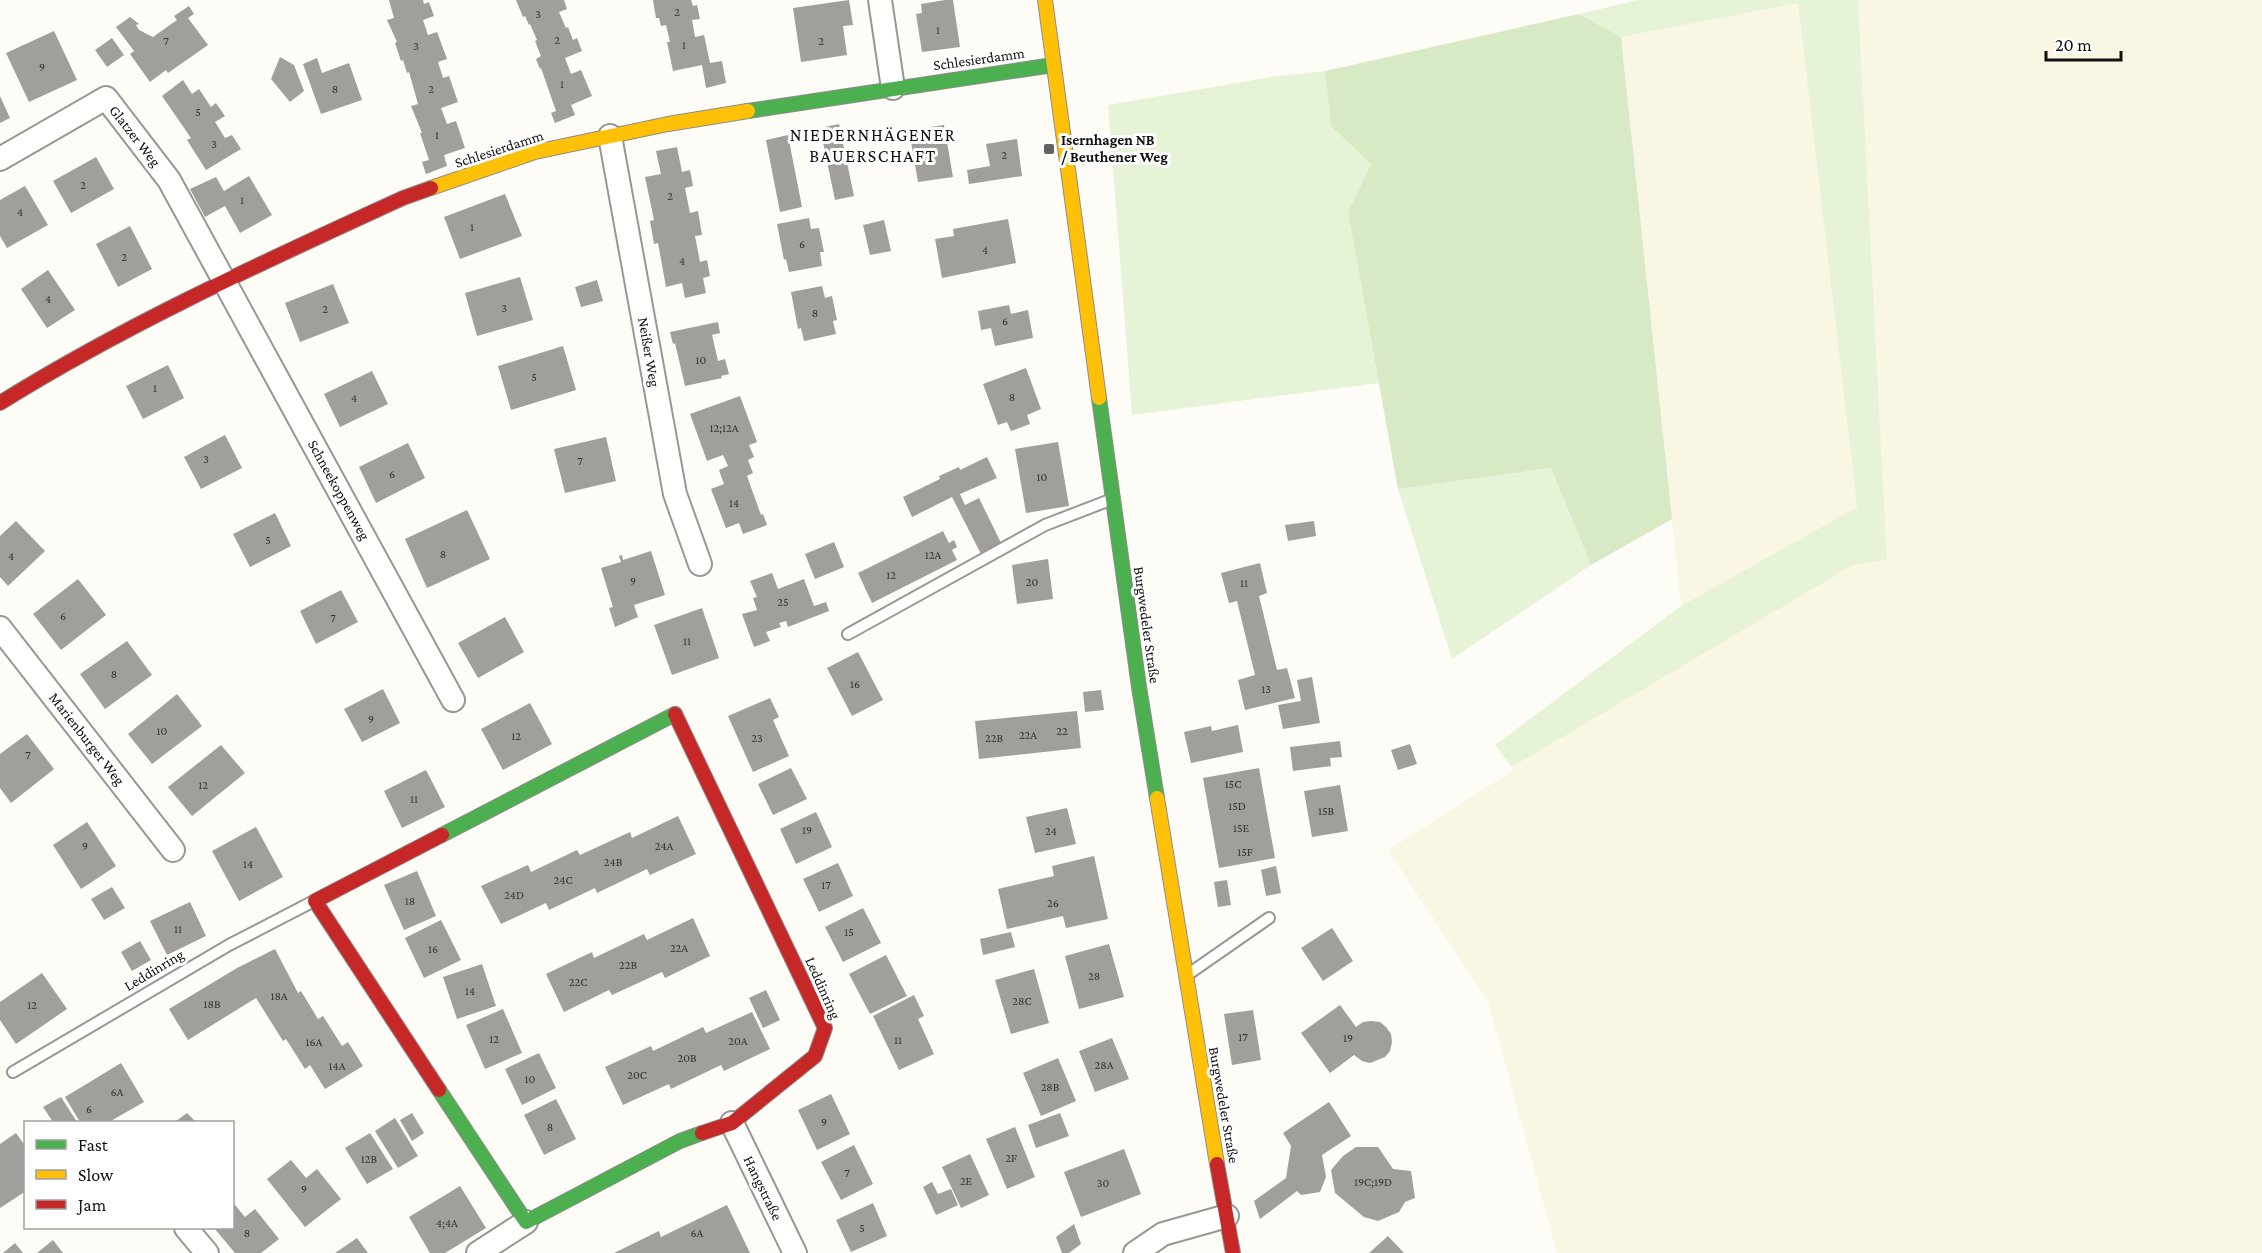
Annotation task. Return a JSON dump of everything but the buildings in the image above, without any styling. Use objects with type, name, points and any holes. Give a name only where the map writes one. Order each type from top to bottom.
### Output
[{"type":"street","points":[[880,0],[893,88]]},
{"type":"street","name":"Burgwedeler Straße","points":[[1045,0],[1139,687],[1185,977],[1233,1253]]},
{"type":"street","name":"Schlesierdamm","points":[[0,403],[54,369],[224,280],[403,198],[535,152],[787,104],[1053,65]]},
{"type":"street","name":"Glatzer Weg","points":[[0,159],[106,99],[169,180],[224,280]]},
{"type":"street","name":"Neißer Weg","points":[[610,136],[675,494],[700,564]]},
{"type":"street","name":"Schneekoppenweg","points":[[224,280],[453,700]]},
{"type":"street","name":"Marienburger Weg","points":[[0,628],[173,850]]},
{"type":"street","name":"Leddinring","points":[[315,901],[675,714],[825,1028],[815,1056],[732,1123],[680,1141],[526,1222]]},
{"type":"street","points":[[315,901],[526,1222],[478,1253]]},
{"type":"street","name":"Hangstraße","points":[[732,1123],[795,1253]]},
{"type":"street","points":[[1135,1253],[1163,1234],[1227,1216]]},
{"type":"street","points":[[188,1229],[207,1253]]},
{"type":"lane","points":[[848,634],[1045,525],[1113,498]]},
{"type":"lane","name":"Leddinring","points":[[13,1072],[229,945],[315,901]]},
{"type":"lane","points":[[1185,977],[1269,918]]},
{"type":"shaded area","points":[[1858,0],[2262,0],[2262,1253],[1557,1253],[1488,1001],[1388,850],[1514,770],[1512,767],[1853,564],[1887,560]]},
{"type":"shaded area","points":[[1798,2],[1857,507],[1681,606],[1621,37]]},
{"type":"green space","points":[[1638,0],[1858,0],[1887,560],[1853,565],[1512,767],[1495,745],[1681,606],[1857,507],[1798,3],[1621,37],[1579,14]]},
{"type":"green space","points":[[1579,14],[1621,37],[1672,519],[1591,565],[1551,468],[1398,489],[1348,212],[1371,164],[1331,126],[1325,71]]},
{"type":"green space","points":[[1325,71],[1331,126],[1371,164],[1348,212],[1379,383],[1132,415],[1108,105],[1271,77]]},
{"type":"green space","points":[[1551,468],[1591,565],[1452,659],[1398,489]]},
{"type":"traffic: fast","points":[[748,111],[1053,65]]},
{"type":"traffic: fast","points":[[1099,398],[1139,687],[1157,798]]},
{"type":"traffic: fast","points":[[442,835],[675,714]]},
{"type":"traffic: fast","points":[[439,1090],[526,1222],[680,1141],[702,1133]]},
{"type":"traffic: slow","points":[[1045,0],[1099,398]]},
{"type":"traffic: slow","points":[[431,188],[535,152],[668,124],[748,111]]},
{"type":"traffic: slow","points":[[1157,798],[1217,1164]]},
{"type":"traffic: jam","points":[[0,403],[98,346],[198,294],[403,198],[431,188]]},
{"type":"traffic: jam","points":[[675,714],[825,1028],[815,1056],[732,1123],[702,1133]]},
{"type":"traffic: jam","points":[[439,1090],[315,901],[442,835]]},
{"type":"traffic: jam","points":[[1217,1164],[1233,1253]]},
{"type":"place","name":"Isernhagen NB / Beuthener Weg","points":[[1049,149]]},
{"type":"district","name":"NIEDERNHÄGENER BAUERSCHAFT","points":[[873,145]]}]
